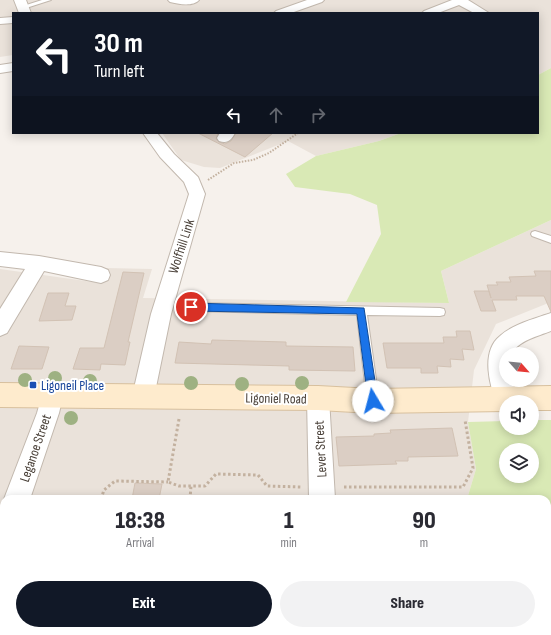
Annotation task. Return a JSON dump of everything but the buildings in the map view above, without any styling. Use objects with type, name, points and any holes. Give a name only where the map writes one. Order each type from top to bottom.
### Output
[{"type":"street","points":[[174,0],[193,0]]},
{"type":"street","points":[[283,12],[318,0]]},
{"type":"street","points":[[431,12],[461,0],[481,12]]},
{"type":"street","points":[[0,21],[12,20]]},
{"type":"street","points":[[0,69],[12,67]]},
{"type":"street","points":[[151,134],[167,155],[191,179],[196,187]]},
{"type":"street","name":"Wolfhill Link","points":[[143,397],[161,314],[196,202],[196,187]]},
{"type":"street","points":[[0,259],[39,263],[101,275]]},
{"type":"street","points":[[0,327],[39,263]]},
{"type":"street","points":[[505,395],[500,367],[500,354],[505,343],[523,333],[551,322]]},
{"type":"street","name":"Ligoniel Road","points":[[0,395],[318,398],[373,401],[499,400]]},
{"type":"street","name":"Leganoe Street","points":[[18,495],[48,413],[52,396]]},
{"type":"street","name":"Lever Street","points":[[318,398],[322,495]]},
{"type":"street","name":"Ligoniel Road","points":[[539,399],[551,398]]},
{"type":"lane","points":[[23,7],[48,0]]},
{"type":"lane","points":[[536,234],[551,240]]},
{"type":"lane","points":[[191,307],[440,312]]},
{"type":"lane","points":[[361,310],[373,401]]},
{"type":"path","points":[[196,187],[234,163],[253,160],[269,153],[297,134]]},
{"type":"path","points":[[168,482],[178,418]]},
{"type":"path","points":[[376,487],[463,487],[473,468],[465,420]]},
{"type":"path","points":[[102,495],[104,490],[115,481],[168,482],[180,486],[205,486],[216,474],[258,475],[267,486],[289,487]]},
{"type":"path","points":[[190,495],[191,486]]},
{"type":"shaded area","points":[[0,0],[551,0],[551,68],[539,74],[539,12],[12,12],[12,55],[0,57]]},
{"type":"shaded area","points":[[163,134],[398,134],[379,141],[316,156],[288,141],[220,168],[204,167],[181,160]]},
{"type":"shaded area","points":[[551,220],[551,302],[496,324],[474,370],[468,422],[476,469],[468,495],[0,495],[0,269],[100,283],[106,268],[152,269],[143,298],[449,303],[441,271]]},
{"type":"green space","points":[[551,68],[551,220],[441,271],[449,303],[346,302],[381,234],[377,205],[350,194],[295,187],[286,174],[316,156],[379,141],[398,134],[539,134],[539,74]]},
{"type":"green space","points":[[539,420],[551,420],[551,495],[468,495],[476,469],[468,422],[499,421],[499,435],[539,435]]},
{"type":"place","name":"Ligoneil Place","points":[[33,385]]},
{"type":"route","points":[[191,307],[361,310],[373,401]]}]
